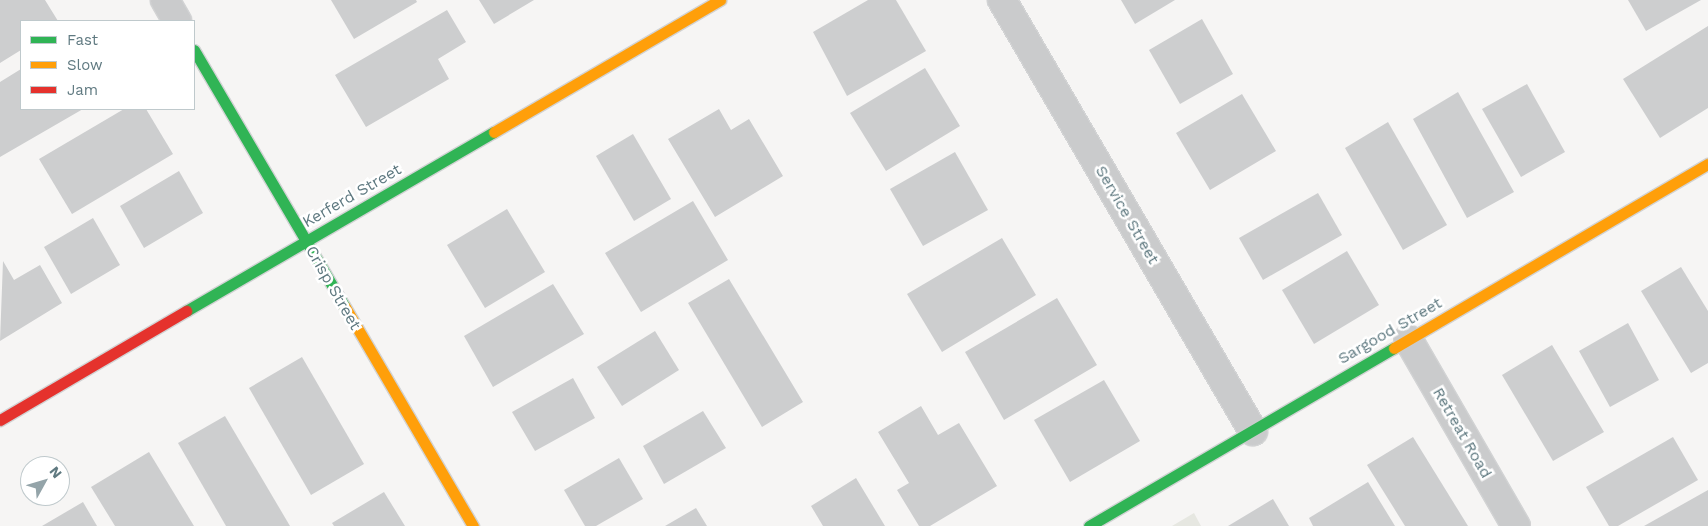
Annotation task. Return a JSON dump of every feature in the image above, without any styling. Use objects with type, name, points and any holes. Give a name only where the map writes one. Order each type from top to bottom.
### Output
[{"type":"street","points":[[165,0],[176,20]]},
{"type":"street","name":"Kerferd Street","points":[[0,420],[720,0]]},
{"type":"street","name":"Service Street","points":[[1002,0],[1252,431]]},
{"type":"street","name":"Crisp Street","points":[[195,52],[473,526]]},
{"type":"street","name":"Sargood Street","points":[[1089,526],[1708,164]]},
{"type":"street","name":"Retreat Road","points":[[1408,339],[1516,526]]},
{"type":"shaded area","points":[[1194,513],[1201,526],[1172,526]]},
{"type":"building","points":[[0,0],[45,0],[57,20],[20,20],[20,51],[0,63]]},
{"type":"building","points":[[331,0],[416,0],[417,2],[354,39]]},
{"type":"building","points":[[479,0],[534,0],[494,24]]},
{"type":"building","points":[[868,0],[896,0],[926,51],[847,96],[813,32]]},
{"type":"building","points":[[1121,0],[1175,0],[1135,24]]},
{"type":"building","points":[[1628,0],[1701,0],[1646,31]]},
{"type":"building","points":[[447,10],[466,42],[438,59],[449,79],[366,127],[335,75]]},
{"type":"building","points":[[1202,19],[1233,74],[1180,104],[1149,50]]},
{"type":"building","points":[[1708,26],[1708,108],[1660,138],[1623,79]]},
{"type":"building","points":[[925,68],[960,126],[886,171],[850,113]]},
{"type":"building","points":[[20,70],[20,110],[81,110],[0,157],[0,82]]},
{"type":"building","points":[[1527,84],[1565,152],[1521,177],[1482,109]]},
{"type":"building","points":[[1458,92],[1514,192],[1467,218],[1413,119]]},
{"type":"building","points":[[1242,94],[1276,151],[1210,190],[1176,133]]},
{"type":"building","points":[[719,109],[731,130],[749,119],[783,176],[715,217],[668,139]]},
{"type":"building","points":[[122,110],[147,110],[173,154],[72,214],[39,159]]},
{"type":"building","points":[[1388,122],[1447,225],[1403,250],[1345,148]]},
{"type":"building","points":[[633,134],[671,199],[634,221],[596,156]]},
{"type":"building","points":[[955,152],[988,210],[923,246],[890,189]]},
{"type":"building","points":[[179,171],[203,213],[144,248],[120,206]]},
{"type":"building","points":[[1318,193],[1342,235],[1263,280],[1239,238]]},
{"type":"building","points":[[693,201],[728,260],[641,312],[605,253]]},
{"type":"building","points":[[507,209],[545,272],[485,308],[447,245]]},
{"type":"building","points":[[93,218],[120,265],[71,294],[44,247]]},
{"type":"building","points":[[1002,238],[1036,295],[942,352],[907,294]]},
{"type":"building","points":[[1347,251],[1379,305],[1314,344],[1282,290]]},
{"type":"building","points":[[3,261],[14,280],[40,265],[62,303],[0,341]]},
{"type":"building","points":[[1681,267],[1708,311],[1708,363],[1691,373],[1641,291]]},
{"type":"building","points":[[729,279],[803,402],[762,427],[688,303]]},
{"type":"building","points":[[553,284],[584,334],[493,387],[464,336]]},
{"type":"building","points":[[1057,298],[1097,365],[1004,420],[965,352]]},
{"type":"building","points":[[1628,323],[1659,380],[1610,407],[1579,351]]},
{"type":"building","points":[[655,331],[679,370],[622,406],[597,367]]},
{"type":"building","points":[[1552,345],[1604,432],[1553,461],[1502,375]]},
{"type":"building","points":[[302,357],[364,464],[311,495],[249,388]]},
{"type":"building","points":[[573,378],[595,418],[535,451],[512,412]]},
{"type":"building","points":[[1104,380],[1140,441],[1070,482],[1034,420]]},
{"type":"building","points":[[921,406],[938,435],[959,423],[997,486],[930,526],[919,526],[897,490],[909,483],[878,432]]},
{"type":"building","points":[[703,411],[726,448],[664,484],[643,446]]},
{"type":"building","points":[[225,416],[290,526],[226,526],[178,443]]},
{"type":"building","points":[[1413,437],[1468,526],[1405,526],[1367,465]]},
{"type":"building","points":[[1673,437],[1698,480],[1618,526],[1609,526],[1586,487]]},
{"type":"building","points":[[149,452],[194,526],[115,526],[91,487]]},
{"type":"building","points":[[619,458],[643,499],[596,526],[585,526],[564,490]]},
{"type":"building","points":[[856,478],[885,526],[823,526],[811,506]]},
{"type":"building","points":[[1368,482],[1395,526],[1313,526],[1309,518]]},
{"type":"building","points":[[1708,490],[1708,526],[1644,526]]},
{"type":"building","points":[[384,492],[405,526],[334,526],[332,523]]},
{"type":"building","points":[[1273,499],[1289,526],[1228,526]]},
{"type":"building","points":[[83,502],[97,526],[42,526]]},
{"type":"building","points":[[696,508],[707,526],[665,526]]},
{"type":"traffic: fast","points":[[195,52],[345,307]]},
{"type":"traffic: fast","points":[[186,311],[494,132]]},
{"type":"traffic: fast","points":[[1089,526],[1394,348]]},
{"type":"traffic: slow","points":[[494,132],[720,0]]},
{"type":"traffic: slow","points":[[1394,348],[1708,164]]},
{"type":"traffic: slow","points":[[345,307],[473,526]]},
{"type":"traffic: jam","points":[[0,420],[186,311]]}]
